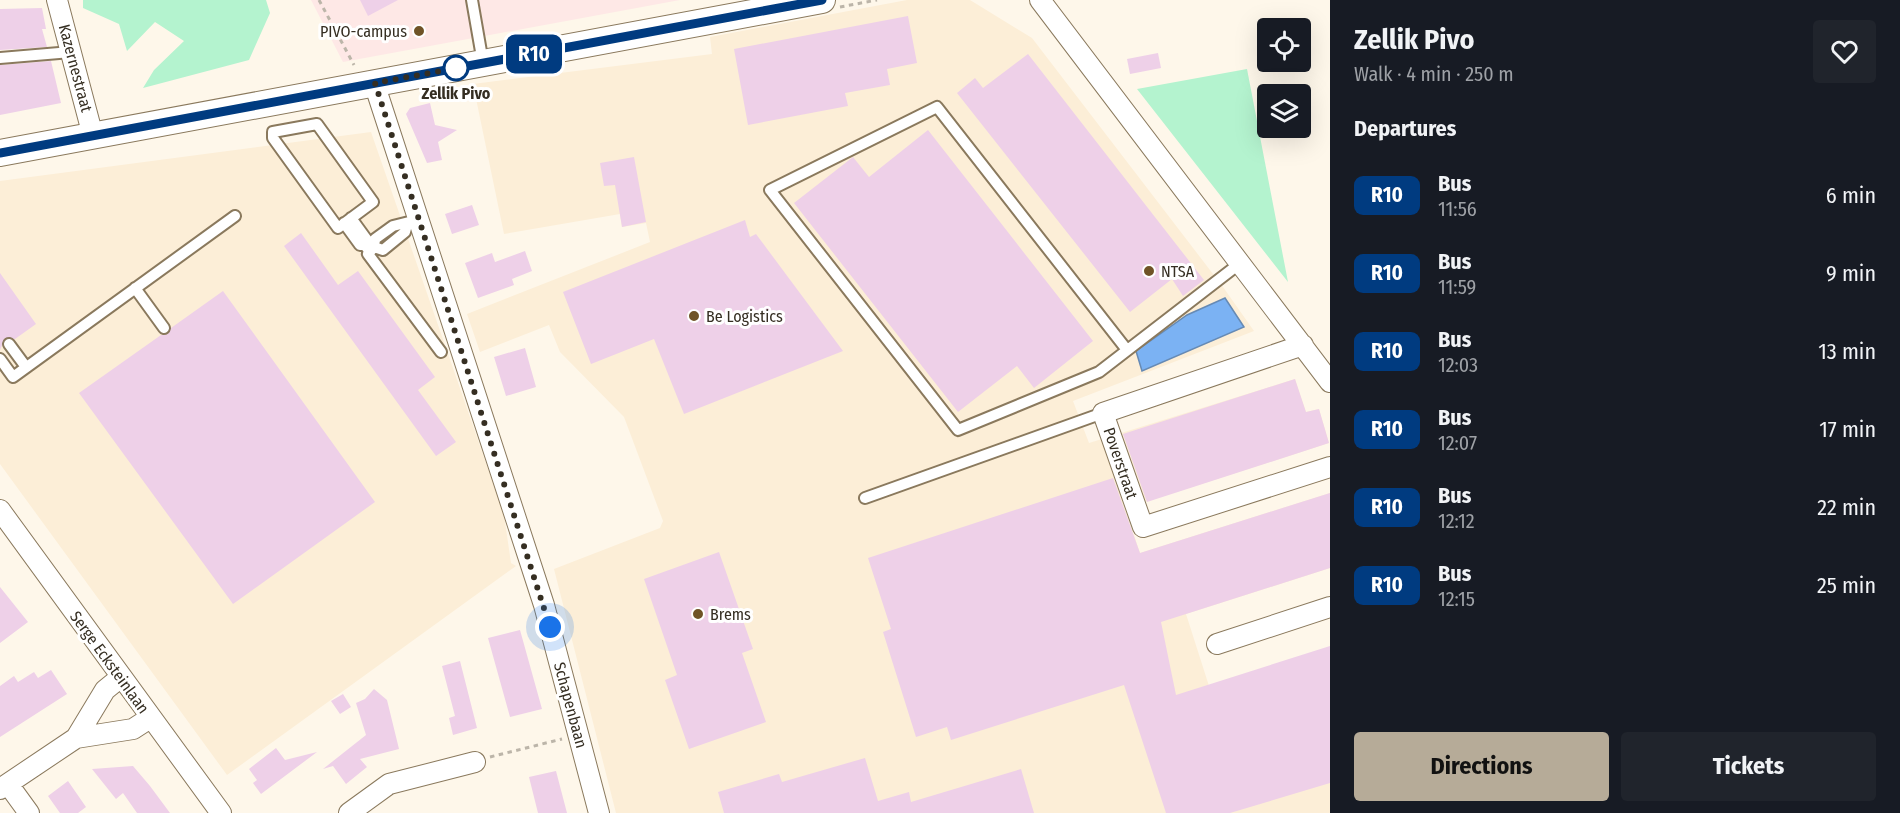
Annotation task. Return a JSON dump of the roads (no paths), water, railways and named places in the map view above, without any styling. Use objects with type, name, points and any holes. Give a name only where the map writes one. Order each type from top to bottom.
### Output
[{"type":"street","name":"Kazernestraat","points":[[57,0],[93,136]]},
{"type":"street","points":[[0,153],[93,136],[366,76],[483,64],[822,0]]},
{"type":"street","points":[[1040,0],[1330,382]]},
{"type":"street","name":"Schapenbaan","points":[[366,76],[412,222],[544,605],[599,813]]},
{"type":"street","name":"Poverstraat","points":[[1303,345],[1103,413],[1143,527],[1330,467]]},
{"type":"street","name":"Serge Ecksteinlaan","points":[[0,510],[221,813]]},
{"type":"street","points":[[1217,644],[1330,607]]},
{"type":"street","points":[[29,813],[4,787],[76,738],[105,690],[121,676]]},
{"type":"street","points":[[76,738],[133,729],[150,718]]},
{"type":"street","points":[[349,813],[389,784],[475,762]]},
{"type":"lane","points":[[472,0],[483,64]]},
{"type":"lane","points":[[0,58],[71,52]]},
{"type":"lane","points":[[1128,350],[937,107],[770,190],[958,430],[1099,372],[1128,350],[1239,264]]},
{"type":"lane","points":[[317,124],[373,202],[347,221],[338,228],[273,138],[273,132],[317,124]]},
{"type":"lane","points":[[0,359],[13,376],[235,216]]},
{"type":"lane","points":[[347,221],[360,246],[370,248]]},
{"type":"lane","points":[[412,222],[393,226],[375,239],[368,254],[441,352]]},
{"type":"lane","points":[[135,288],[164,328]]},
{"type":"lane","points":[[9,344],[26,367]]},
{"type":"lane","points":[[865,498],[1103,413]]},
{"type":"water","points":[[1225,298],[1244,327],[1142,371],[1136,351],[1187,315]]},
{"type":"place","name":"PIVO-campus","points":[[419,31]]},
{"type":"place","name":"Zellik Pivo","points":[[456,68]]},
{"type":"place","name":"NTSA","points":[[1149,271]]},
{"type":"place","name":"Be Logistics","points":[[694,316]]},
{"type":"place","name":"Brems","points":[[698,614]]}]
